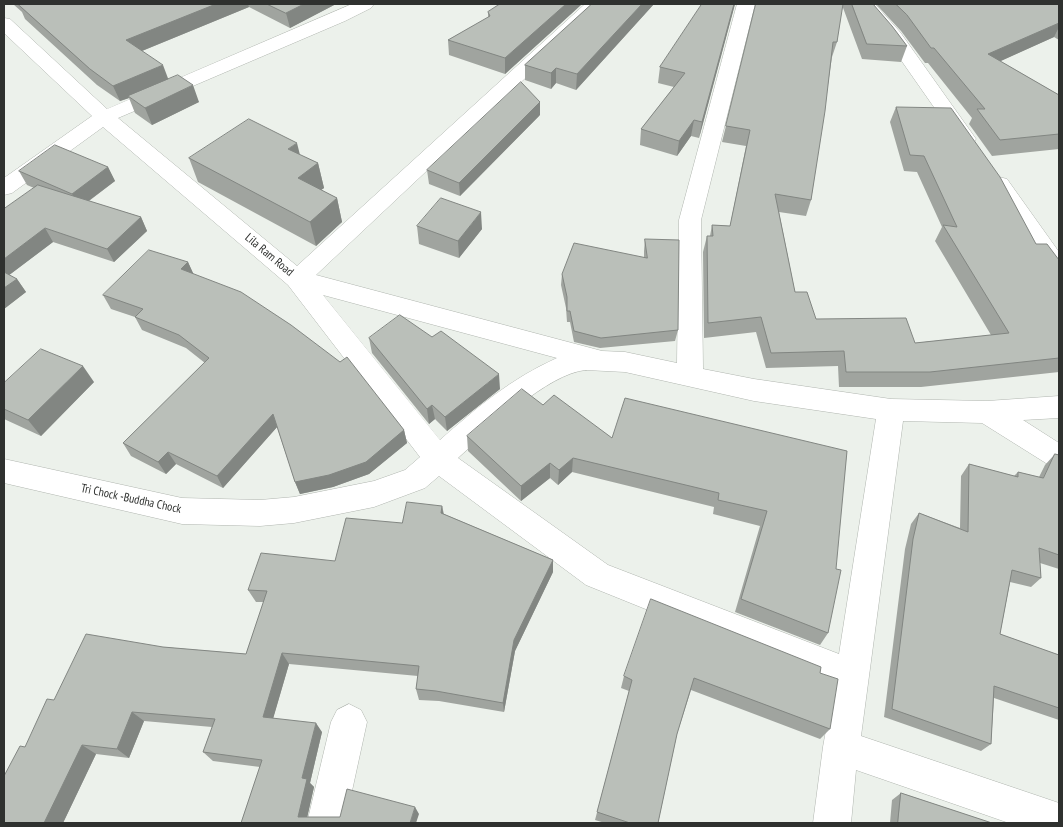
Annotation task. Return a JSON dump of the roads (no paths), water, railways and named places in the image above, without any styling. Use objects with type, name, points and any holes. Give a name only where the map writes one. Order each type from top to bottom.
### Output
[{"type":"street","points":[[4,188],[104,117],[339,17],[365,4]]},
{"type":"street","points":[[595,4],[297,278],[438,459],[597,575],[853,676]]},
{"type":"street","points":[[690,376],[690,220],[746,4]]},
{"type":"street","points":[[866,4],[894,36],[1059,269]]},
{"type":"street","name":"Lila Ram Road","points":[[4,23],[104,117],[297,278],[602,360]]},
{"type":"street","points":[[602,360],[625,362],[754,390],[891,410],[987,412],[1059,407]]},
{"type":"street","name":"Tri Chock -Buddha Chock","points":[[4,471],[182,511],[260,513],[294,510],[374,494],[414,479],[504,401],[545,375],[576,361],[602,360]]},
{"type":"street","points":[[832,823],[840,747],[853,676],[891,410]]},
{"type":"street","points":[[987,412],[1059,457]]},
{"type":"street","points":[[326,823],[349,722]]},
{"type":"street","points":[[840,747],[1059,822]]}]
